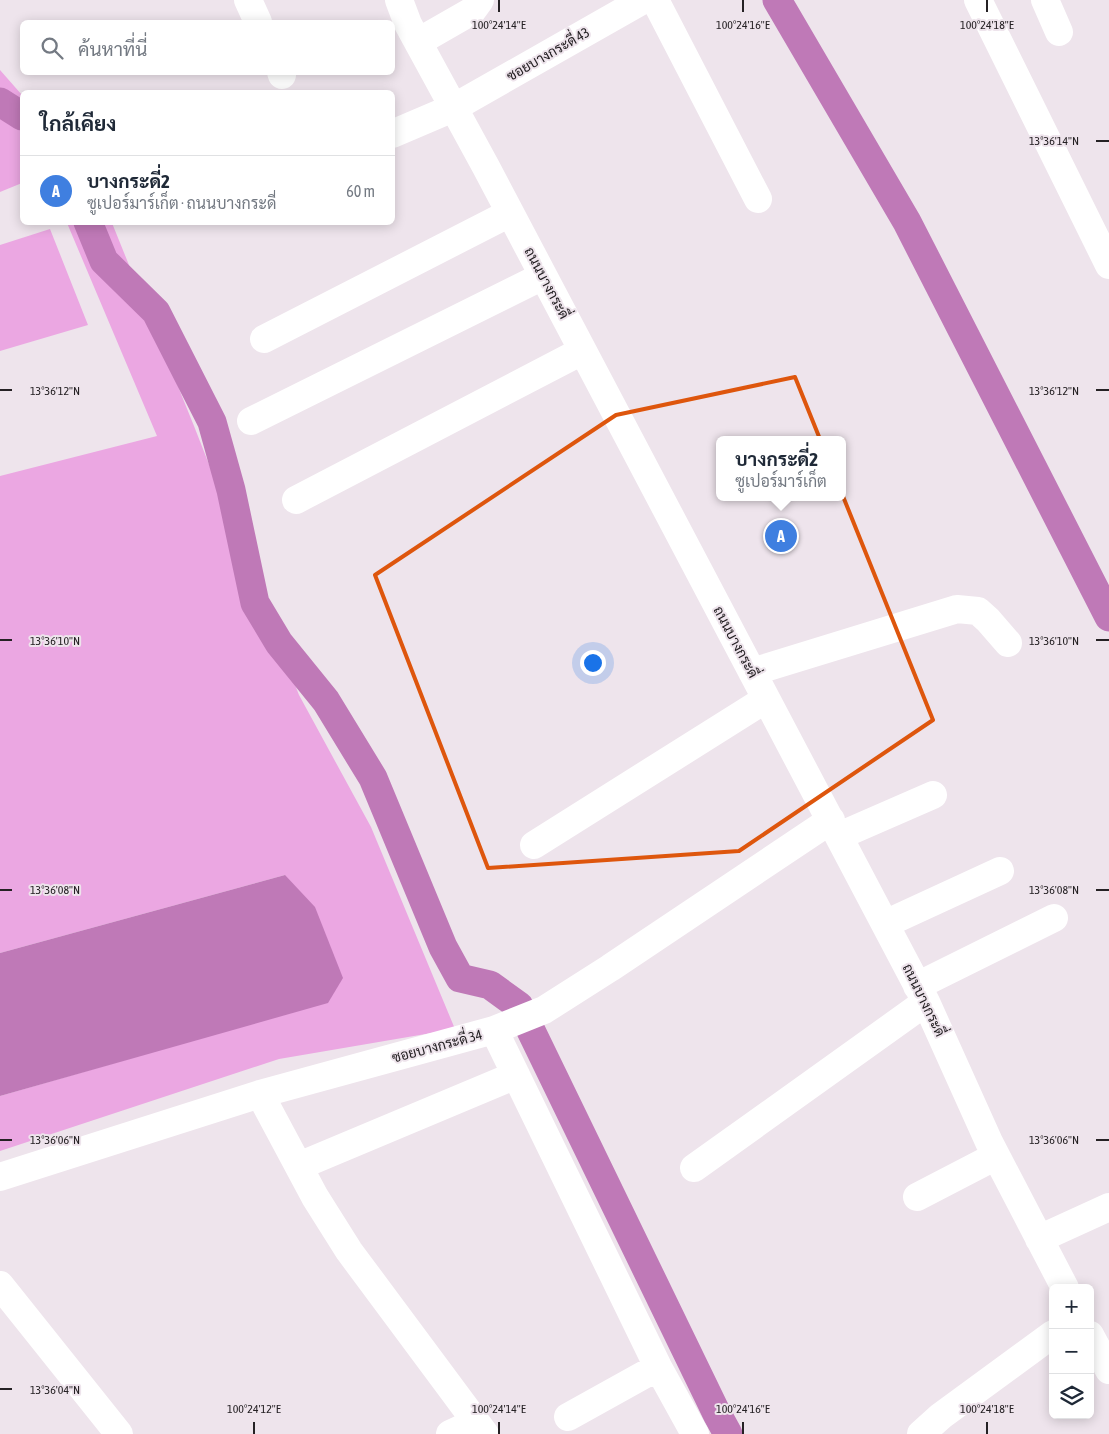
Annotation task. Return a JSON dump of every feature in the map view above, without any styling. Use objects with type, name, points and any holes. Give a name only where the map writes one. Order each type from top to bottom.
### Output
[{"type":"street","points":[[248,0],[257,20]]},
{"type":"street","name":"ถนนบางกระดี่","points":[[399,0],[408,24],[510,213],[922,994],[996,1156],[1063,1284]]},
{"type":"street","points":[[418,42],[472,11],[480,0]]},
{"type":"street","name":"ซอยบางกระดี่ 43","points":[[395,133],[454,108],[643,0]]},
{"type":"street","points":[[655,0],[758,199]]},
{"type":"street","points":[[978,0],[1109,265]]},
{"type":"street","points":[[1045,0],[1059,32]]},
{"type":"street","points":[[264,339],[510,213]]},
{"type":"street","points":[[251,421],[543,276]]},
{"type":"street","points":[[296,500],[582,352]]},
{"type":"street","points":[[752,672],[957,609],[978,611],[1008,643]]},
{"type":"street","points":[[534,846],[766,699]]},
{"type":"street","name":"ซอยบางกระดี่ 34","points":[[0,1177],[260,1094],[506,1026],[544,1010],[835,828],[933,795]]},
{"type":"street","points":[[885,924],[1000,871]]},
{"type":"street","points":[[694,1168],[922,994],[1054,918]]},
{"type":"street","points":[[506,1026],[516,1075],[658,1367],[695,1434]]},
{"type":"street","points":[[299,1166],[516,1075]]},
{"type":"street","points":[[260,1094],[315,1196],[349,1251],[480,1428],[450,1434]]},
{"type":"street","points":[[917,1197],[996,1156]]},
{"type":"street","points":[[1039,1239],[1109,1207]]},
{"type":"street","points":[[0,1285],[119,1434]]},
{"type":"street","points":[[921,1434],[941,1416],[1049,1337]]},
{"type":"street","points":[[1094,1342],[1109,1370]]},
{"type":"street","points":[[568,1417],[658,1367]]},
{"type":"highlighted area","points":[[795,377],[933,720],[739,851],[488,868],[375,575],[616,415]]},
{"type":"shaded area","points":[[0,70],[20,93],[20,184],[0,192]]},
{"type":"shaded area","points":[[68,225],[113,225],[299,695],[371,827],[455,1029],[279,1059],[0,1151],[0,1096],[239,1027],[285,875],[0,953],[0,476],[157,436]]},
{"type":"shaded area","points":[[50,229],[88,325],[0,351],[0,245]]},
{"type":"shaded area","points":[[285,875],[315,907],[343,978],[328,1003],[0,1096],[0,953]]},
{"type":"waterway","points":[[777,0],[907,222],[1109,617]]},
{"type":"waterway","points":[[0,102],[20,115]]},
{"type":"waterway","points":[[89,225],[104,261],[156,312],[212,422],[231,490],[255,603],[279,643],[326,701],[373,778],[443,947],[460,978],[490,985],[519,1006],[728,1434]]},
{"type":"place","name":"บางกระดี่2","points":[[781,536]]}]
